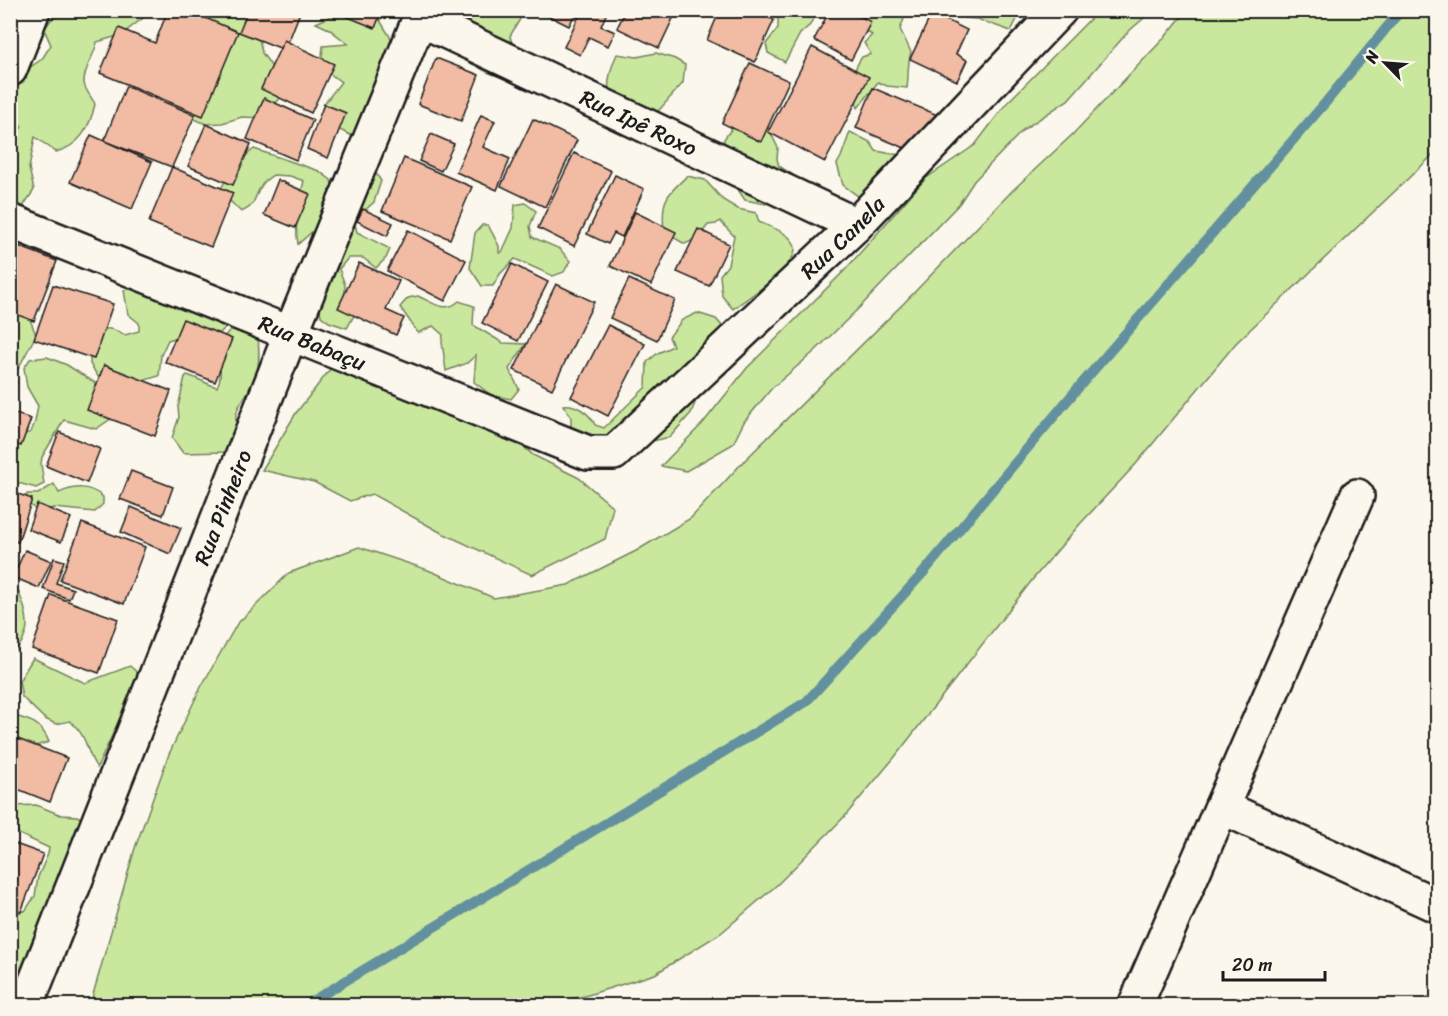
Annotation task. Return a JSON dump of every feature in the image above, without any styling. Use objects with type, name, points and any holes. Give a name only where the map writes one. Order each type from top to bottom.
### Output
[{"type":"street","points":[[10,69],[33,10]]},
{"type":"street","name":"Rua Canela","points":[[614,453],[856,225],[1060,10]]},
{"type":"street","name":"Rua Ipê Roxo","points":[[421,15],[856,225]]},
{"type":"street","name":"Rua Pinheiro","points":[[26,1005],[291,333],[421,15]]},
{"type":"street","name":"Rua Babaçu","points":[[10,221],[588,453],[614,453]]},
{"type":"street","points":[[1135,1005],[1357,496]]},
{"type":"street","points":[[1222,807],[1437,906]]},
{"type":"green space","points":[[1099,10],[1152,11],[1128,32],[1068,100],[1024,129],[974,181],[959,204],[859,308],[815,351],[772,388],[744,422],[733,444],[686,471],[661,466],[703,423],[747,368],[845,270],[925,179],[975,145],[1006,104]]},
{"type":"green space","points":[[1187,10],[1437,11],[1437,151],[1236,343],[1136,464],[1033,579],[894,758],[845,816],[778,884],[721,933],[655,974],[585,996],[536,1005],[90,1005],[135,848],[169,754],[201,687],[237,624],[289,573],[359,547],[428,570],[494,598],[568,585],[636,551],[691,518],[742,463],[904,303],[1013,190],[1072,135],[1166,36]]},
{"type":"green space","points":[[58,11],[152,11],[121,35],[97,42],[84,78],[86,88],[95,104],[87,128],[72,145],[56,152],[35,137],[29,168],[34,190],[22,208],[11,199],[10,143],[22,127],[11,108],[11,97],[26,70],[42,59],[51,45],[44,29]]},
{"type":"green space","points":[[212,11],[254,11],[262,53],[282,81],[280,98],[265,118],[242,117],[222,123],[206,124],[176,111],[175,91],[201,44]]},
{"type":"green space","points":[[342,11],[378,17],[395,45],[363,141],[327,124],[324,104],[341,82],[321,67],[323,46],[348,44],[329,29],[316,23]]},
{"type":"green space","points":[[458,11],[521,11],[523,14],[510,36],[514,69],[503,78],[482,70],[471,56],[459,32],[456,17]]},
{"type":"green space","points":[[767,11],[817,11],[810,25],[800,34],[785,62],[768,53],[766,44],[778,28],[778,15]]},
{"type":"green space","points":[[857,11],[913,11],[906,14],[900,29],[911,52],[907,88],[887,86],[878,82],[858,108],[853,88],[855,69],[862,57],[871,54],[864,43],[872,35],[854,24]]},
{"type":"green space","points":[[954,11],[1014,11],[1017,19],[1011,31],[977,19],[965,18]]},
{"type":"green space","points":[[656,53],[685,65],[683,83],[653,117],[610,115],[609,84],[617,54],[637,57]]},
{"type":"green space","points":[[738,120],[753,120],[768,127],[778,148],[779,166],[793,175],[766,204],[745,200],[723,167],[724,139]]},
{"type":"green space","points":[[850,132],[870,142],[876,151],[899,155],[902,162],[862,199],[843,185],[837,164]]},
{"type":"green space","points":[[254,149],[319,171],[331,180],[337,204],[329,217],[298,244],[297,212],[304,181],[290,176],[273,175],[259,189],[250,207],[241,212],[220,191],[232,167]]},
{"type":"green space","points":[[374,170],[381,181],[374,202],[354,220],[357,232],[390,249],[386,258],[376,268],[363,258],[348,258],[339,269],[345,285],[345,294],[357,310],[347,328],[329,322],[321,316],[318,300]]},
{"type":"green space","points":[[687,176],[705,180],[723,200],[738,209],[756,213],[759,222],[784,233],[794,244],[795,252],[782,270],[733,309],[722,296],[720,275],[728,265],[734,236],[720,221],[708,225],[698,238],[685,244],[664,232],[663,213],[666,200]]},
{"type":"green space","points":[[525,203],[536,211],[530,226],[532,237],[560,249],[570,261],[564,272],[553,276],[515,259],[500,274],[493,286],[482,286],[470,268],[475,233],[482,225],[488,225],[499,246],[499,253],[502,252],[513,228],[515,205]]},
{"type":"green space","points":[[152,285],[222,313],[225,328],[210,343],[186,335],[168,340],[161,355],[159,376],[132,384],[99,378],[90,364],[91,340],[107,329],[125,335],[139,331],[139,323],[128,314],[124,290]]},
{"type":"green space","points":[[418,296],[444,307],[454,305],[459,301],[474,306],[473,325],[503,343],[526,344],[509,369],[519,389],[511,399],[491,395],[474,382],[476,355],[467,363],[446,371],[443,335],[433,326],[418,333],[400,307],[408,298]]},
{"type":"green space","points":[[11,308],[28,314],[36,335],[18,369],[11,368]]},
{"type":"green space","points":[[697,313],[716,319],[723,327],[722,332],[731,360],[725,374],[699,393],[691,413],[670,437],[648,442],[620,463],[571,430],[571,417],[563,405],[582,410],[595,425],[604,428],[646,387],[647,362],[658,353],[673,346],[669,337],[682,320]]},
{"type":"green space","points":[[240,323],[258,332],[259,359],[258,370],[252,384],[238,408],[237,435],[227,452],[183,453],[172,438],[179,417],[178,407],[185,377],[187,375],[217,387],[222,340]]},
{"type":"green space","points":[[47,357],[67,365],[103,388],[121,412],[96,429],[64,420],[42,457],[44,484],[36,488],[11,481],[11,439],[31,432],[38,406],[27,387],[24,368],[30,359]]},
{"type":"green space","points":[[331,368],[356,376],[427,408],[465,410],[505,430],[533,455],[579,478],[613,507],[605,539],[532,575],[438,531],[372,494],[350,501],[314,482],[262,470],[296,413]]},
{"type":"green space","points":[[54,484],[59,493],[76,488],[92,490],[103,497],[103,504],[95,512],[54,508],[37,511],[25,500],[27,494],[38,494]]},
{"type":"green space","points":[[11,576],[25,608],[27,627],[20,645],[11,655]]},
{"type":"green space","points":[[33,658],[85,683],[130,666],[140,675],[97,768],[81,733],[70,721],[56,724],[45,719],[22,697],[19,681]]},
{"type":"green space","points":[[11,715],[34,723],[46,735],[49,742],[11,753]]},
{"type":"green space","points":[[36,805],[61,815],[81,818],[84,830],[11,1004],[13,976],[10,963],[10,911],[25,911],[35,896],[38,877],[49,848],[19,834],[11,817],[15,806]]},
{"type":"building","points":[[168,10],[187,10],[238,32],[203,116],[100,73],[119,28],[155,43]]},
{"type":"building","points":[[206,10],[222,10],[220,16]]},
{"type":"building","points":[[248,10],[301,10],[285,50],[239,32]]},
{"type":"building","points":[[331,10],[382,10],[375,28]]},
{"type":"building","points":[[537,10],[577,10],[569,26]]},
{"type":"building","points":[[582,10],[608,10],[601,26],[615,32],[608,46],[589,37],[580,55],[564,47]]},
{"type":"building","points":[[626,10],[677,10],[659,48],[617,28]]},
{"type":"building","points":[[720,10],[754,10],[774,20],[755,62],[707,40]]},
{"type":"building","points":[[830,10],[848,10],[871,22],[851,60],[814,40]]},
{"type":"building","points":[[932,13],[967,30],[956,54],[967,60],[957,81],[910,59]]},
{"type":"building","points":[[284,40],[334,64],[311,113],[261,89]]},
{"type":"building","points":[[812,47],[869,77],[825,162],[768,132]]},
{"type":"building","points":[[436,58],[479,75],[461,121],[418,104]]},
{"type":"building","points":[[750,63],[789,81],[761,142],[722,123]]},
{"type":"building","points":[[126,86],[195,115],[172,167],[104,141]]},
{"type":"building","points":[[873,88],[940,116],[910,150],[856,128]]},
{"type":"building","points":[[264,98],[313,120],[296,160],[247,139]]},
{"type":"building","points":[[324,104],[346,113],[328,158],[307,149]]},
{"type":"building","points":[[481,115],[495,121],[483,147],[510,159],[497,190],[456,172]]},
{"type":"building","points":[[533,119],[577,140],[545,207],[501,186]]},
{"type":"building","points":[[206,124],[251,144],[233,185],[188,166]]},
{"type":"building","points":[[431,134],[454,144],[441,171],[419,161]]},
{"type":"building","points":[[91,135],[152,162],[132,209],[70,182]]},
{"type":"building","points":[[574,153],[611,171],[574,246],[538,228]]},
{"type":"building","points":[[404,158],[472,187],[450,239],[382,211]]},
{"type":"building","points":[[172,167],[233,193],[211,247],[149,222]]},
{"type":"building","points":[[615,175],[644,189],[622,237],[614,233],[608,244],[587,234]]},
{"type":"building","points":[[278,180],[310,194],[295,228],[264,215]]},
{"type":"building","points":[[363,209],[393,223],[387,236],[357,221]]},
{"type":"building","points":[[635,212],[676,232],[651,285],[610,266]]},
{"type":"building","points":[[698,229],[729,244],[709,286],[677,272]]},
{"type":"building","points":[[408,230],[466,260],[445,301],[387,271]]},
{"type":"building","points":[[10,243],[57,261],[34,321],[10,312]]},
{"type":"building","points":[[359,263],[399,281],[386,310],[404,318],[396,335],[338,308]]},
{"type":"building","points":[[512,264],[548,282],[518,341],[482,323]]},
{"type":"building","points":[[629,279],[675,300],[657,340],[610,318]]},
{"type":"building","points":[[556,284],[594,302],[552,389],[514,370]]},
{"type":"building","points":[[53,285],[113,304],[94,359],[34,339]]},
{"type":"building","points":[[183,319],[232,339],[215,382],[165,362]]},
{"type":"building","points":[[608,325],[645,344],[608,416],[571,397]]},
{"type":"building","points":[[104,365],[171,391],[155,436],[87,410]]},
{"type":"building","points":[[10,380],[17,382],[10,400]]},
{"type":"building","points":[[10,412],[31,419],[21,446],[10,442]]},
{"type":"building","points":[[59,432],[100,449],[87,483],[46,466]]},
{"type":"building","points":[[131,471],[173,487],[163,515],[120,499]]},
{"type":"building","points":[[10,491],[32,499],[18,542],[10,540]]},
{"type":"building","points":[[37,504],[71,518],[61,542],[28,529]]},
{"type":"building","points":[[131,507],[181,528],[170,554],[121,532]]},
{"type":"building","points":[[82,523],[145,547],[124,604],[60,580]]},
{"type":"building","points":[[25,550],[51,561],[39,588],[13,577]]},
{"type":"building","points":[[54,558],[64,561],[56,583],[73,589],[69,599],[43,589]]},
{"type":"building","points":[[51,595],[118,619],[99,673],[32,649]]},
{"type":"building","points":[[10,736],[67,758],[50,802],[10,786]]},
{"type":"building","points":[[10,842],[43,854],[21,912],[10,908]]},
{"type":"waterway","points":[[304,1006],[806,702],[923,573],[1072,395],[1326,102],[1401,10]]}]
